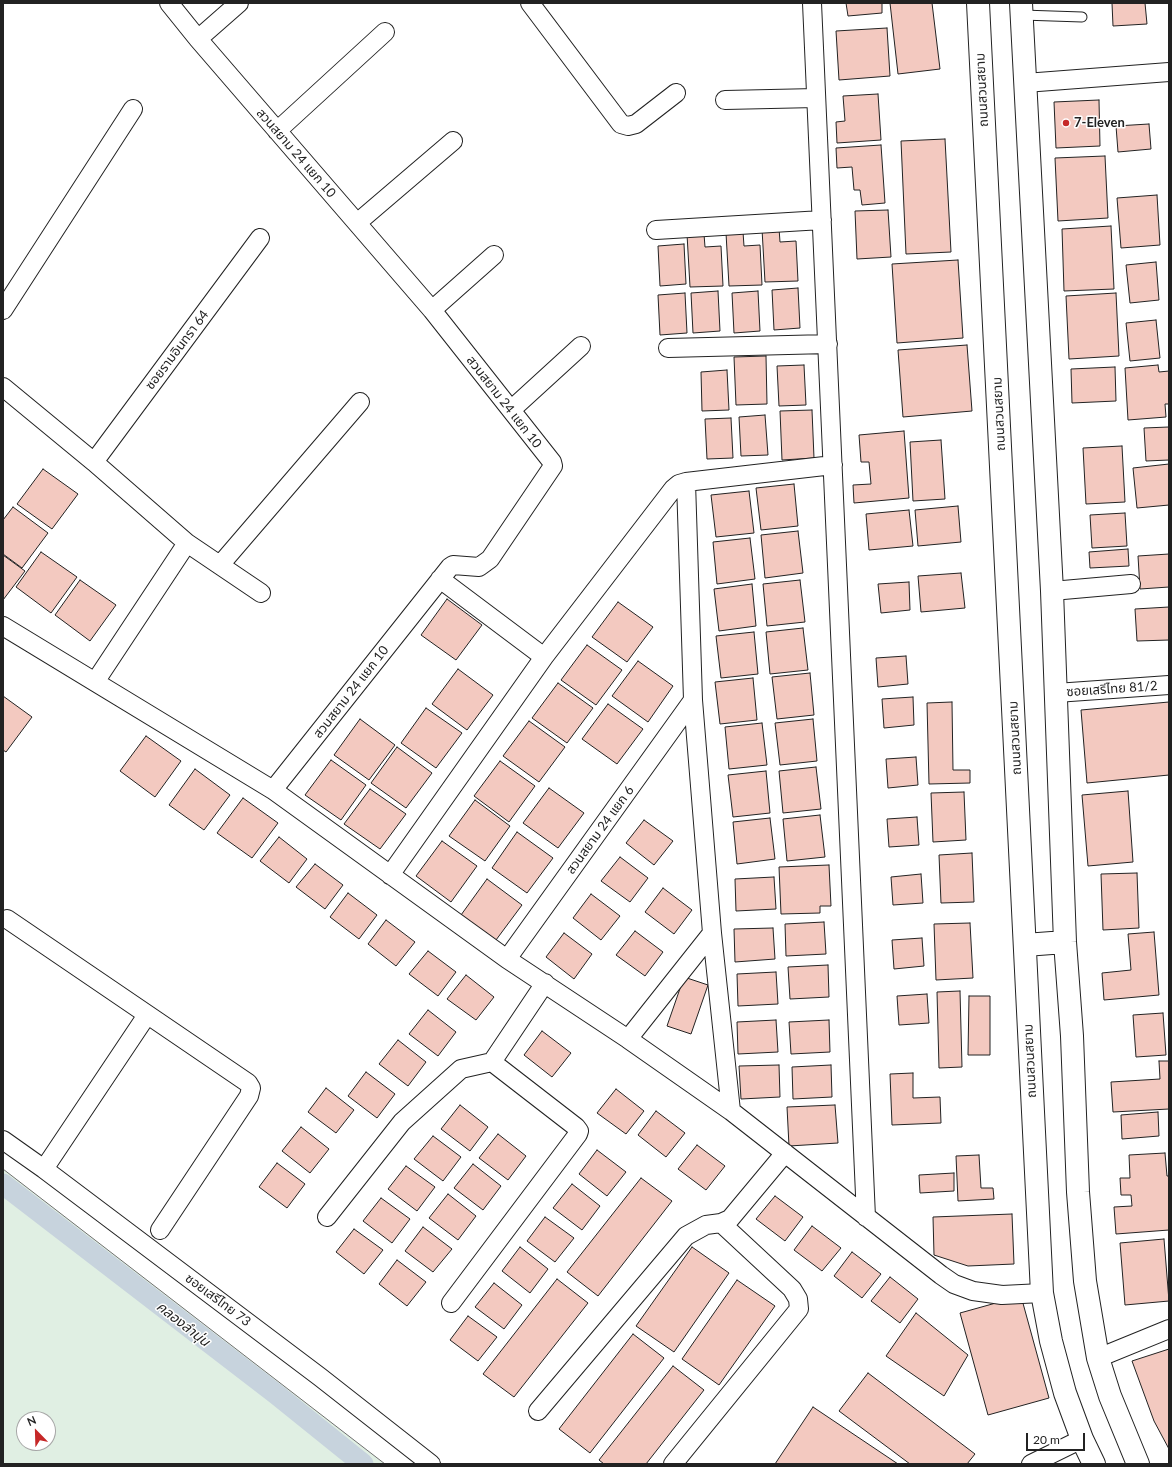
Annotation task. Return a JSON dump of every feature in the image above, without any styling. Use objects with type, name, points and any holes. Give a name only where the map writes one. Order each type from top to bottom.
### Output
[{"type":"street","name":"สวนสยาม 24 แยก 10","points":[[169,3],[198,40],[432,310],[552,462],[553,466],[490,558],[479,567],[451,566],[273,790]]},
{"type":"street","points":[[198,40],[239,3]]},
{"type":"street","points":[[530,3],[621,124],[628,126],[636,124],[676,92]]},
{"type":"street","points":[[812,3],[866,1217]]},
{"type":"street","name":"ถนนสวนสยาม","points":[[978,3],[1026,945],[1042,1293],[1051,1340],[1065,1393],[1082,1439],[1094,1464]]},
{"type":"street","points":[[1021,9],[1052,591],[1065,942],[1072,1036],[1077,1177],[1085,1281],[1098,1358],[1110,1396],[1138,1464]]},
{"type":"street","points":[[277,131],[385,32]]},
{"type":"street","points":[[1025,83],[1169,72]]},
{"type":"street","points":[[725,100],[816,98]]},
{"type":"street","points":[[3,310],[133,108]]},
{"type":"street","points":[[357,223],[453,141]]},
{"type":"street","points":[[656,230],[822,220]]},
{"type":"street","name":"ซอยรามอินทรา 64","points":[[94,462],[260,238]]},
{"type":"street","points":[[432,310],[494,255]]},
{"type":"street","points":[[668,348],[828,344]]},
{"type":"street","points":[[511,410],[580,346]]},
{"type":"street","points":[[3,387],[94,462],[187,543],[261,593]]},
{"type":"street","points":[[220,565],[360,402]]},
{"type":"street","points":[[390,875],[544,657],[673,489],[679,484],[686,482],[833,465]]},
{"type":"street","points":[[686,482],[694,700],[712,933],[731,1111]]},
{"type":"street","points":[[95,682],[187,543]]},
{"type":"street","points":[[440,579],[544,657]]},
{"type":"street","points":[[1052,591],[1131,584]]},
{"type":"street","points":[[6,633],[95,682],[273,790],[507,959],[628,1039],[731,1111],[954,1284],[973,1291],[1002,1295],[1042,1293]]},
{"type":"street","name":"ซอยเสรีไทย 81/2","points":[[1056,693],[1169,685]]},
{"type":"street","name":"สวนสยาม 24 แยก 6","points":[[507,959],[694,700]]},
{"type":"street","points":[[7,919],[248,1083],[250,1088],[249,1096],[160,1230]]},
{"type":"street","points":[[628,1039],[712,933]]},
{"type":"street","points":[[1026,945],[1065,942]]},
{"type":"street","points":[[327,1217],[402,1122],[461,1069],[492,1062],[545,983]]},
{"type":"street","points":[[44,1168],[147,1015]]},
{"type":"street","points":[[451,1303],[579,1131],[576,1127],[492,1062]]},
{"type":"street","name":"ซอยเสรีไทย 73","points":[[3,1140],[44,1168],[320,1377],[431,1464]]},
{"type":"street","points":[[538,1410],[686,1236],[706,1225],[722,1223],[730,1219],[785,1153]]},
{"type":"street","points":[[673,1464],[799,1309],[798,1299],[792,1289],[722,1223]]},
{"type":"street","points":[[1098,1358],[1169,1329]]},
{"type":"street","points":[[1031,1464],[1082,1439]]},
{"type":"lane","points":[[1021,9],[1082,17]]},
{"type":"green space","points":[[3,1169],[385,1464],[3,1464]]},
{"type":"building","points":[[846,3],[882,3],[882,13],[848,16]]},
{"type":"building","points":[[890,3],[932,3],[940,69],[898,74]]},
{"type":"building","points":[[1112,3],[1145,3],[1147,24],[1113,26]]},
{"type":"building","points":[[887,28],[890,76],[839,80],[836,31]]},
{"type":"building","points":[[878,94],[881,140],[837,143],[836,122],[845,121],[843,96]]},
{"type":"building","points":[[1099,100],[1100,146],[1056,148],[1054,102]]},
{"type":"building","points":[[1149,124],[1151,149],[1118,152],[1116,126]]},
{"type":"building","points":[[945,139],[951,252],[906,254],[901,141]]},
{"type":"building","points":[[881,145],[885,203],[862,205],[860,190],[854,190],[852,167],[837,168],[836,148]]},
{"type":"building","points":[[1105,156],[1108,218],[1058,221],[1055,158]]},
{"type":"building","points":[[1157,195],[1160,245],[1121,248],[1117,198]]},
{"type":"building","points":[[888,210],[891,257],[857,259],[855,211]]},
{"type":"building","points":[[1111,226],[1114,289],[1064,291],[1062,229]]},
{"type":"building","points":[[779,228],[780,242],[796,241],[798,281],[765,282],[762,229]]},
{"type":"building","points":[[743,232],[744,246],[760,245],[762,285],[729,286],[726,233]]},
{"type":"building","points":[[687,234],[704,234],[705,247],[721,246],[723,286],[690,287]]},
{"type":"building","points":[[684,244],[686,284],[660,286],[658,246]]},
{"type":"building","points":[[958,260],[963,338],[897,343],[892,264]]},
{"type":"building","points":[[1156,262],[1159,300],[1130,303],[1126,265]]},
{"type":"building","points":[[798,288],[800,328],[774,330],[772,290]]},
{"type":"building","points":[[718,291],[720,331],[693,333],[691,293]]},
{"type":"building","points":[[758,291],[760,331],[734,333],[732,293]]},
{"type":"building","points":[[685,293],[687,333],[660,335],[658,295]]},
{"type":"building","points":[[1116,293],[1119,356],[1069,359],[1066,296]]},
{"type":"building","points":[[1156,320],[1160,358],[1130,361],[1126,323]]},
{"type":"building","points":[[967,345],[972,411],[903,417],[898,350]]},
{"type":"building","points":[[766,356],[767,404],[736,405],[734,357]]},
{"type":"building","points":[[804,365],[806,405],[779,406],[777,366]]},
{"type":"building","points":[[1158,365],[1159,372],[1169,371],[1169,404],[1165,404],[1166,417],[1128,420],[1125,368]]},
{"type":"building","points":[[1115,367],[1116,401],[1072,403],[1071,369]]},
{"type":"building","points":[[727,370],[729,410],[702,411],[701,372]]},
{"type":"building","points":[[812,410],[814,458],[782,460],[780,411]]},
{"type":"building","points":[[765,415],[768,455],[741,456],[739,417]]},
{"type":"building","points":[[731,418],[733,458],[707,459],[705,419]]},
{"type":"building","points":[[1169,427],[1169,460],[1146,461],[1144,428]]},
{"type":"building","points":[[904,431],[909,498],[854,503],[853,485],[871,484],[869,462],[861,462],[859,435]]},
{"type":"building","points":[[941,440],[945,499],[913,501],[910,442]]},
{"type":"building","points":[[1122,446],[1125,502],[1086,504],[1083,448]]},
{"type":"building","points":[[1169,464],[1169,505],[1137,508],[1133,468]]},
{"type":"building","points":[[43,469],[78,494],[52,529],[17,504]]},
{"type":"building","points":[[794,484],[798,526],[761,530],[756,488]]},
{"type":"building","points":[[749,491],[754,533],[716,537],[711,495]]},
{"type":"building","points":[[958,506],[961,542],[918,546],[915,510]]},
{"type":"building","points":[[13,507],[48,533],[22,568],[3,554],[3,520]]},
{"type":"building","points":[[909,510],[913,546],[869,550],[866,514]]},
{"type":"building","points":[[1125,513],[1127,546],[1092,548],[1090,515]]},
{"type":"building","points":[[798,531],[803,573],[765,578],[761,535]]},
{"type":"building","points":[[750,538],[755,579],[717,584],[713,542]]},
{"type":"building","points":[[1128,549],[1129,566],[1090,568],[1089,552]]},
{"type":"building","points":[[41,552],[77,577],[51,613],[16,587]]},
{"type":"building","points":[[1169,554],[1169,587],[1140,589],[1138,556]]},
{"type":"building","points":[[3,555],[25,571],[3,600]]},
{"type":"building","points":[[961,573],[965,608],[921,612],[918,576]]},
{"type":"building","points":[[80,580],[116,605],[90,641],[55,615]]},
{"type":"building","points":[[800,580],[805,622],[767,626],[763,584]]},
{"type":"building","points":[[909,582],[910,610],[881,613],[878,584]]},
{"type":"building","points":[[752,584],[756,626],[719,631],[714,589]]},
{"type":"building","points":[[447,599],[482,625],[456,660],[421,635]]},
{"type":"building","points":[[618,602],[653,627],[627,662],[592,637]]},
{"type":"building","points":[[1169,607],[1169,640],[1137,641],[1135,609]]},
{"type":"building","points":[[803,628],[808,670],[770,674],[766,632]]},
{"type":"building","points":[[754,632],[758,674],[721,678],[716,636]]},
{"type":"building","points":[[587,645],[622,670],[596,705],[561,680]]},
{"type":"building","points":[[906,656],[908,684],[878,687],[876,658]]},
{"type":"building","points":[[638,661],[673,686],[648,722],[612,696]]},
{"type":"building","points":[[458,669],[493,695],[467,730],[432,704]]},
{"type":"building","points":[[810,673],[814,715],[777,719],[772,677]]},
{"type":"building","points":[[753,678],[757,720],[720,724],[715,682]]},
{"type":"building","points":[[558,683],[593,708],[567,743],[532,718]]},
{"type":"building","points":[[3,696],[32,717],[6,752],[3,750]]},
{"type":"building","points":[[913,697],[914,725],[884,728],[882,699]]},
{"type":"building","points":[[952,702],[953,770],[970,770],[970,783],[929,784],[927,703]]},
{"type":"building","points":[[1169,702],[1169,775],[1087,783],[1081,710]]},
{"type":"building","points":[[608,704],[643,729],[617,764],[582,739]]},
{"type":"building","points":[[426,708],[462,733],[436,768],[401,743]]},
{"type":"building","points":[[360,719],[395,745],[369,780],[334,755]]},
{"type":"building","points":[[813,719],[817,761],[780,765],[775,723]]},
{"type":"building","points":[[529,721],[565,747],[539,782],[503,756]]},
{"type":"building","points":[[762,723],[767,765],[729,769],[725,727]]},
{"type":"building","points":[[146,736],[181,761],[155,797],[120,771]]},
{"type":"building","points":[[397,747],[432,773],[406,808],[371,783]]},
{"type":"building","points":[[916,757],[918,785],[888,788],[886,759]]},
{"type":"building","points":[[331,760],[366,785],[341,820],[305,795]]},
{"type":"building","points":[[500,761],[535,786],[509,822],[474,796]]},
{"type":"building","points":[[816,767],[821,809],[783,813],[779,771]]},
{"type":"building","points":[[195,769],[230,795],[204,830],[169,805]]},
{"type":"building","points":[[766,771],[770,813],[733,817],[728,775]]},
{"type":"building","points":[[549,788],[584,813],[558,848],[523,823]]},
{"type":"building","points":[[370,789],[406,814],[380,849],[344,824]]},
{"type":"building","points":[[1128,791],[1133,862],[1088,866],[1082,795]]},
{"type":"building","points":[[964,792],[966,840],[933,842],[931,793]]},
{"type":"building","points":[[243,798],[278,823],[252,858],[217,833]]},
{"type":"building","points":[[475,800],[510,826],[485,861],[449,836]]},
{"type":"building","points":[[820,815],[825,857],[787,861],[783,819]]},
{"type":"building","points":[[917,817],[919,845],[889,847],[887,819]]},
{"type":"building","points":[[770,818],[775,859],[737,864],[733,822]]},
{"type":"building","points":[[644,820],[673,841],[654,865],[626,843]]},
{"type":"building","points":[[517,832],[553,858],[527,893],[492,868]]},
{"type":"building","points":[[279,837],[307,859],[289,883],[260,861]]},
{"type":"building","points":[[442,841],[477,866],[451,902],[416,876]]},
{"type":"building","points":[[972,853],[974,902],[941,903],[939,855]]},
{"type":"building","points":[[620,857],[648,878],[630,902],[601,881]]},
{"type":"building","points":[[315,864],[343,885],[325,909],[296,887]]},
{"type":"building","points":[[829,865],[831,906],[820,906],[820,913],[781,914],[779,867]]},
{"type":"building","points":[[1137,873],[1139,928],[1103,930],[1101,874]]},
{"type":"building","points":[[921,874],[923,903],[893,905],[891,877]]},
{"type":"building","points":[[774,877],[776,909],[736,911],[735,879]]},
{"type":"building","points":[[487,879],[522,905],[496,940],[461,915]]},
{"type":"building","points":[[663,888],[692,910],[674,934],[645,912]]},
{"type":"building","points":[[348,893],[377,915],[359,939],[330,917]]},
{"type":"building","points":[[591,894],[620,916],[601,940],[573,918]]},
{"type":"building","points":[[386,920],[415,942],[396,966],[368,944]]},
{"type":"building","points":[[824,922],[826,954],[786,956],[785,924]]},
{"type":"building","points":[[970,923],[973,978],[936,980],[934,924]]},
{"type":"building","points":[[773,928],[775,959],[735,962],[734,929]]},
{"type":"building","points":[[635,931],[663,952],[645,976],[616,955]]},
{"type":"building","points":[[1154,932],[1159,995],[1104,1000],[1102,973],[1131,970],[1128,934]]},
{"type":"building","points":[[564,933],[592,954],[574,979],[546,957]]},
{"type":"building","points":[[922,938],[924,966],[894,969],[892,940]]},
{"type":"building","points":[[428,951],[456,972],[438,996],[409,974]]},
{"type":"building","points":[[828,965],[829,997],[790,999],[788,967]]},
{"type":"building","points":[[776,972],[778,1004],[738,1006],[737,974]]},
{"type":"building","points":[[466,975],[494,997],[476,1020],[447,999]]},
{"type":"building","points":[[684,977],[708,985],[691,1034],[667,1026]]},
{"type":"building","points":[[960,991],[962,1067],[939,1068],[937,992]]},
{"type":"building","points":[[927,994],[929,1023],[899,1025],[897,996]]},
{"type":"building","points":[[969,996],[990,996],[990,1055],[968,1055]]},
{"type":"building","points":[[428,1010],[456,1032],[438,1056],[409,1034]]},
{"type":"building","points":[[1163,1013],[1166,1055],[1136,1057],[1133,1015]]},
{"type":"building","points":[[776,1020],[778,1052],[738,1054],[737,1022]]},
{"type":"building","points":[[829,1020],[830,1052],[791,1054],[789,1022]]},
{"type":"building","points":[[542,1031],[571,1053],[552,1077],[524,1055]]},
{"type":"building","points":[[398,1040],[426,1062],[408,1086],[379,1064]]},
{"type":"building","points":[[1159,1061],[1169,1061],[1169,1109],[1113,1112],[1111,1082],[1160,1079]]},
{"type":"building","points":[[779,1065],[780,1097],[741,1099],[739,1066]]},
{"type":"building","points":[[831,1065],[832,1097],[793,1099],[792,1067]]},
{"type":"building","points":[[366,1072],[395,1094],[377,1118],[348,1096]]},
{"type":"building","points":[[913,1073],[913,1098],[940,1097],[941,1123],[892,1125],[890,1074]]},
{"type":"building","points":[[326,1088],[354,1110],[336,1133],[308,1112]]},
{"type":"building","points":[[616,1089],[644,1111],[626,1134],[597,1113]]},
{"type":"building","points":[[460,1105],[488,1127],[470,1151],[441,1129]]},
{"type":"building","points":[[835,1105],[838,1143],[789,1146],[787,1107]]},
{"type":"building","points":[[656,1111],[685,1133],[666,1157],[638,1135]]},
{"type":"building","points":[[1158,1112],[1159,1136],[1122,1139],[1121,1115]]},
{"type":"building","points":[[301,1127],[329,1149],[310,1173],[282,1151]]},
{"type":"building","points":[[498,1134],[526,1156],[508,1180],[479,1158]]},
{"type":"building","points":[[433,1136],[461,1157],[443,1181],[414,1159]]},
{"type":"building","points":[[697,1145],[725,1166],[706,1190],[678,1169]]},
{"type":"building","points":[[597,1150],[626,1172],[607,1196],[579,1174]]},
{"type":"building","points":[[1165,1153],[1167,1176],[1169,1176],[1169,1230],[1116,1234],[1114,1207],[1132,1206],[1131,1195],[1121,1195],[1120,1178],[1130,1178],[1129,1155]]},
{"type":"building","points":[[979,1155],[981,1188],[993,1188],[994,1199],[958,1201],[956,1156]]},
{"type":"building","points":[[277,1163],[305,1184],[287,1208],[259,1187]]},
{"type":"building","points":[[473,1164],[501,1186],[483,1210],[454,1188]]},
{"type":"building","points":[[406,1166],[435,1187],[417,1211],[388,1189]]},
{"type":"building","points":[[954,1173],[954,1191],[920,1193],[919,1175]]},
{"type":"building","points":[[641,1178],[672,1201],[598,1296],[567,1272]]},
{"type":"building","points":[[572,1184],[600,1206],[582,1230],[553,1208]]},
{"type":"building","points":[[448,1194],[476,1216],[458,1240],[429,1218]]},
{"type":"building","points":[[775,1196],[803,1217],[785,1241],[756,1219]]},
{"type":"building","points":[[381,1198],[410,1219],[392,1243],[363,1221]]},
{"type":"building","points":[[1012,1214],[1014,1264],[968,1266],[934,1255],[933,1217]]},
{"type":"building","points":[[545,1217],[574,1238],[555,1262],[527,1241]]},
{"type":"building","points":[[812,1226],[841,1248],[822,1271],[794,1250]]},
{"type":"building","points":[[423,1227],[452,1249],[433,1272],[405,1251]]},
{"type":"building","points":[[354,1229],[383,1250],[364,1274],[336,1252]]},
{"type":"building","points":[[1164,1239],[1169,1301],[1125,1305],[1120,1243]]},
{"type":"building","points":[[520,1247],[548,1269],[530,1293],[502,1271]]},
{"type":"building","points":[[692,1247],[729,1273],[674,1352],[636,1326]]},
{"type":"building","points":[[852,1252],[881,1274],[862,1298],[834,1276]]},
{"type":"building","points":[[397,1260],[426,1282],[407,1306],[379,1284]]},
{"type":"building","points":[[890,1277],[918,1299],[900,1323],[871,1301]]},
{"type":"building","points":[[557,1279],[588,1303],[514,1397],[483,1374]]},
{"type":"building","points":[[737,1280],[775,1306],[719,1385],[682,1359]]},
{"type":"building","points":[[494,1283],[522,1305],[504,1329],[475,1307]]},
{"type":"building","points":[[1021,1296],[1049,1398],[988,1415],[960,1313]]},
{"type":"building","points":[[916,1313],[968,1355],[944,1396],[886,1356]]},
{"type":"building","points":[[468,1316],[497,1337],[478,1361],[450,1340]]},
{"type":"building","points":[[633,1334],[664,1358],[590,1453],[559,1429]]},
{"type":"building","points":[[1169,1349],[1169,1449],[1154,1421],[1132,1361]]},
{"type":"building","points":[[673,1366],[704,1390],[646,1464],[604,1464],[599,1460]]},
{"type":"building","points":[[868,1373],[975,1454],[967,1464],[910,1464],[839,1411]]},
{"type":"building","points":[[813,1407],[898,1464],[775,1464]]},
{"type":"waterway","name":"คลองลำนุ่น","points":[[3,1184],[276,1394],[363,1464]]},
{"type":"place","name":"7-Eleven","points":[[1066,123]]}]
